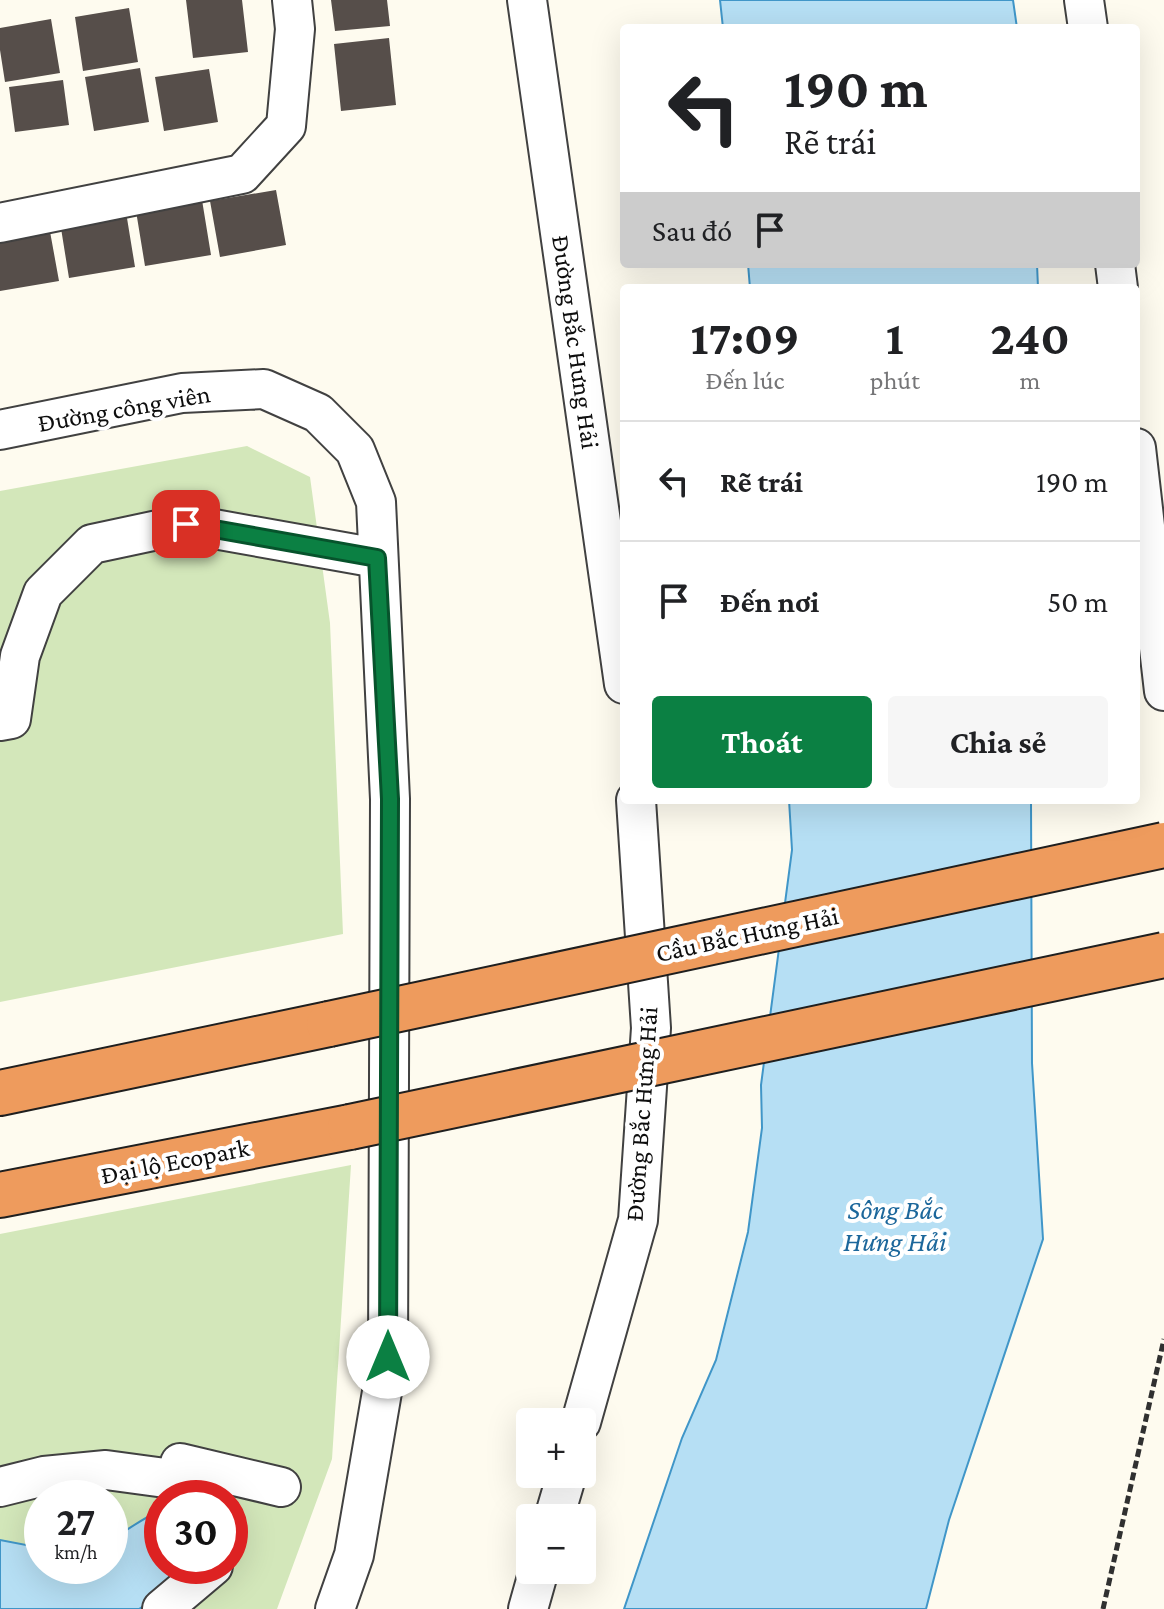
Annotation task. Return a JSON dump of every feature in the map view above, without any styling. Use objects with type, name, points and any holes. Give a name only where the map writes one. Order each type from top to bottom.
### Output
[{"type":"highway","name":"Cầu Bắc Hưng Hải","points":[[0,1093],[1164,845]]},
{"type":"highway","name":"Đại lộ Ecopark","points":[[0,1195],[350,1127],[1164,955]]},
{"type":"street","points":[[0,223],[242,174],[286,126],[295,29],[292,0]]},
{"type":"street","name":"Đường Bắc Hưng Hải","points":[[527,0],[620,656]]},
{"type":"street","points":[[1084,0],[1087,24]]},
{"type":"street","name":"Đường công viên","points":[[0,430],[182,393],[264,389],[318,413],[355,450],[376,502],[390,799],[388,1357],[354,1555],[335,1609]]},
{"type":"street","points":[[1140,483],[1164,691]]},
{"type":"street","points":[[0,721],[11,719],[20,656],[43,593],[92,544],[186,524],[377,558]]},
{"type":"street","name":"Đường Bắc Hưng Hải","points":[[585,1408],[638,1220],[651,1028],[636,804]]},
{"type":"street","points":[[186,1480],[180,1463],[281,1487]]},
{"type":"street","points":[[0,1487],[44,1476],[106,1470],[150,1480]]},
{"type":"street","points":[[162,1609],[192,1584]]},
{"type":"street","points":[[528,1609],[535,1584]]},
{"type":"path","points":[[1103,1609],[1164,1339]]},
{"type":"green space","points":[[247,446],[310,477],[330,623],[343,934],[0,1002],[0,491]]},
{"type":"green space","points":[[351,1165],[332,1459],[277,1609],[0,1609],[0,1234]]},
{"type":"water","points":[[720,0],[1013,0],[1016,24],[723,24]]},
{"type":"water","points":[[748,268],[1037,268],[1038,284],[750,284]]},
{"type":"water","name":"Sông Bắc Hưng Hải","points":[[789,804],[1031,804],[1032,1063],[1043,1239],[949,1520],[926,1609],[624,1609],[682,1438],[716,1360],[748,1232],[762,1128],[761,1085],[792,850]]},
{"type":"water","points":[[144,1519],[144,1584],[174,1584],[139,1609],[0,1609],[0,1540],[24,1545],[24,1584],[128,1584],[128,1529]]},
{"type":"building","points":[[186,0],[242,0],[248,52],[193,58]]},
{"type":"building","points":[[331,0],[387,0],[390,26],[335,31]]},
{"type":"building","points":[[129,8],[138,62],[83,71],[75,17]]},
{"type":"building","points":[[51,19],[60,73],[5,82],[0,28]]},
{"type":"building","points":[[389,38],[396,105],[341,111],[334,44]]},
{"type":"building","points":[[140,68],[149,122],[94,131],[85,77]]},
{"type":"building","points":[[209,69],[218,122],[164,131],[155,77]]},
{"type":"building","points":[[63,80],[69,125],[15,132],[9,87]]},
{"type":"building","points":[[276,190],[286,245],[220,257],[210,201]]},
{"type":"building","points":[[202,200],[211,255],[145,266],[136,211]]},
{"type":"building","points":[[126,212],[135,267],[69,278],[60,222]]},
{"type":"building","points":[[49,226],[59,281],[0,291],[0,234]]},
{"type":"route","points":[[186,524],[377,558],[390,799],[388,1357]]}]
